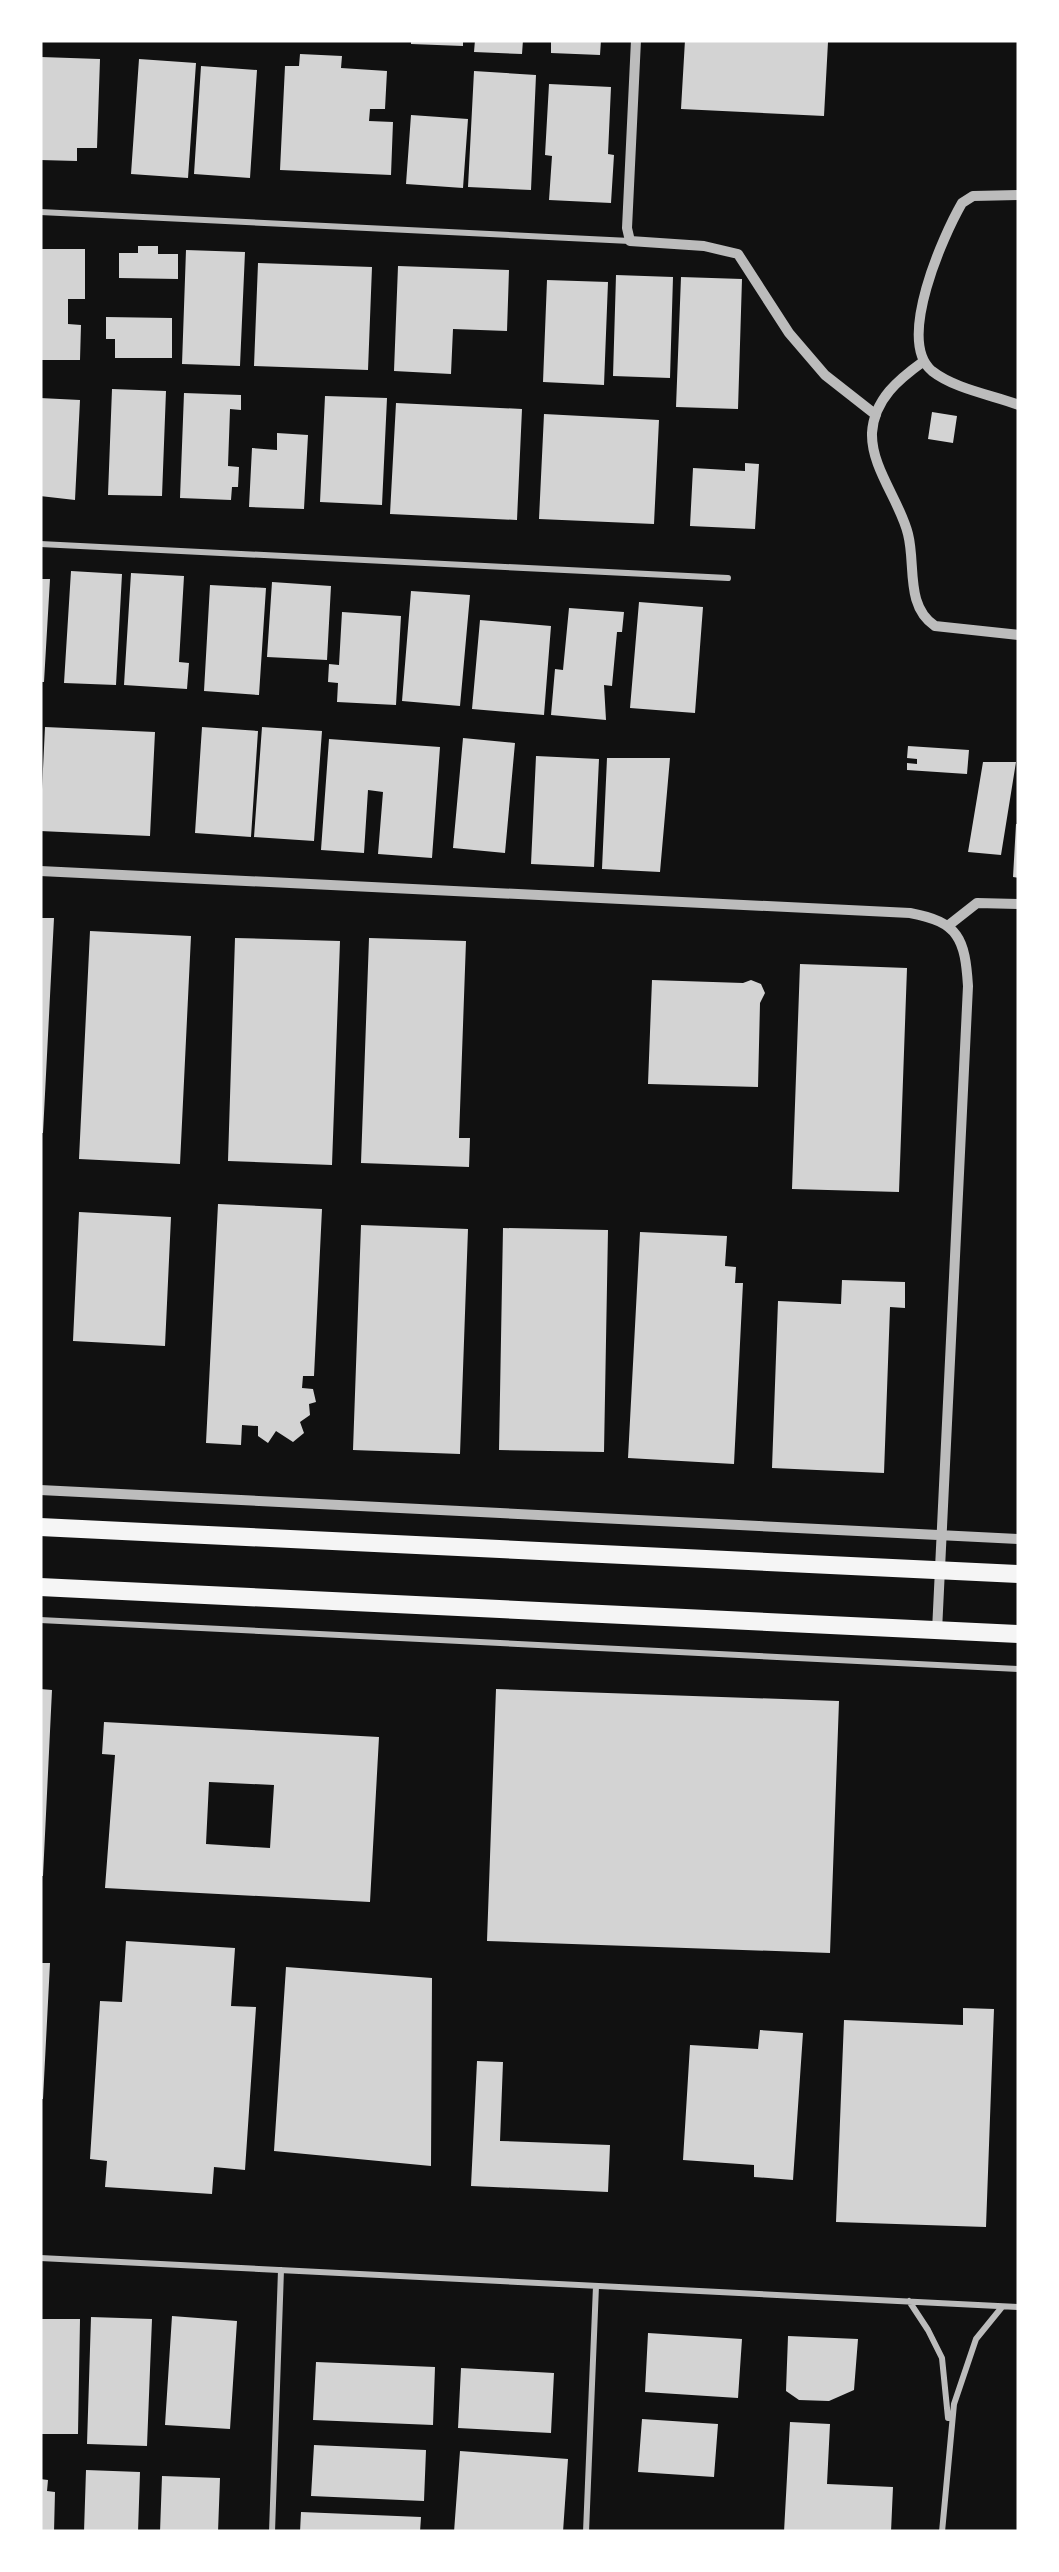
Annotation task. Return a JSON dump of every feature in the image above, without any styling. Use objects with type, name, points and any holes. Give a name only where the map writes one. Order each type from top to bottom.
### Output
[{"type":"main road","points":[[40,1527],[1019,1574]]},
{"type":"main road","points":[[40,1588],[1019,1634]]},
{"type":"street","points":[[636,40],[627,228],[630,241],[704,246],[738,254],[788,333],[825,375],[876,416]]},
{"type":"street","points":[[1019,195],[973,196],[962,204],[924,296],[918,329],[928,368],[942,378],[1019,405]]},
{"type":"street","points":[[924,361],[890,388],[872,431],[874,450],[908,534],[913,581],[924,619],[949,630],[1019,636]]},
{"type":"street","points":[[40,871],[910,913],[949,925],[958,934],[966,957],[968,986],[937,1632]]},
{"type":"street","points":[[949,925],[977,903],[1019,904]]},
{"type":"street","points":[[40,1490],[1019,1539]]},
{"type":"lane","points":[[40,212],[630,241]]},
{"type":"lane","points":[[40,544],[728,578]]},
{"type":"lane","points":[[40,1620],[1019,1669]]},
{"type":"lane","points":[[40,2258],[1019,2307]]},
{"type":"lane","points":[[272,2532],[281,2270]]},
{"type":"lane","points":[[586,2532],[596,2286]]},
{"type":"lane","points":[[909,2302],[942,2358],[949,2429],[942,2532]]},
{"type":"lane","points":[[949,2429],[976,2339],[1002,2306]]},
{"type":"building","points":[[411,40],[463,40],[463,46],[411,44]]},
{"type":"building","points":[[475,40],[523,40],[522,54],[474,52]]},
{"type":"building","points":[[551,40],[601,40],[600,55],[551,53]]},
{"type":"building","points":[[685,40],[828,42],[824,116],[681,109]]},
{"type":"building","points":[[300,54],[342,56],[341,68],[387,71],[385,109],[370,109],[369,121],[393,122],[391,175],[280,170],[285,66],[299,66]]},
{"type":"building","points":[[41,57],[100,59],[97,148],[77,148],[77,161],[40,160]]},
{"type":"building","points":[[139,59],[196,63],[188,178],[131,174]]},
{"type":"building","points":[[201,66],[257,70],[250,178],[194,174]]},
{"type":"building","points":[[474,71],[536,75],[531,190],[468,187]]},
{"type":"building","points":[[549,84],[611,87],[611,203],[549,200],[552,156],[545,155]]},
{"type":"building","points":[[411,115],[468,119],[463,188],[406,184]]},
{"type":"building","points":[[138,246],[158,246],[158,254],[178,254],[178,279],[119,278],[119,253],[138,253]]},
{"type":"building","points":[[40,249],[85,249],[85,299],[68,299],[68,324],[81,325],[80,360],[40,360]]},
{"type":"building","points":[[186,250],[245,252],[240,366],[182,364]]},
{"type":"building","points":[[258,263],[372,267],[368,370],[254,366]]},
{"type":"building","points":[[398,266],[509,270],[507,331],[453,329],[451,374],[394,371]]},
{"type":"building","points":[[616,275],[673,277],[670,378],[613,376]]},
{"type":"building","points":[[681,277],[742,279],[738,409],[676,407]]},
{"type":"building","points":[[547,280],[608,282],[604,385],[543,382]]},
{"type":"building","points":[[106,317],[172,318],[172,358],[115,358],[115,339],[106,339]]},
{"type":"building","points":[[112,389],[166,391],[162,496],[108,495]]},
{"type":"building","points":[[184,393],[241,395],[241,410],[230,409],[228,466],[239,467],[238,487],[232,487],[231,500],[180,498]]},
{"type":"building","points":[[325,396],[387,398],[382,505],[320,502]]},
{"type":"building","points":[[40,398],[80,400],[75,500],[40,496]]},
{"type":"building","points":[[396,403],[522,409],[517,520],[390,514]]},
{"type":"building","points":[[932,412],[957,416],[953,443],[928,439]]},
{"type":"building","points":[[544,414],[659,420],[654,524],[539,519]]},
{"type":"building","points":[[277,433],[308,435],[304,509],[249,507],[252,448],[277,450]]},
{"type":"building","points":[[745,463],[759,464],[755,529],[690,526],[693,468],[745,471]]},
{"type":"building","points":[[71,571],[122,574],[116,685],[64,683]]},
{"type":"building","points":[[131,573],[184,576],[179,662],[189,663],[187,689],[124,685]]},
{"type":"building","points":[[40,579],[50,579],[44,682],[40,682]]},
{"type":"building","points":[[272,582],[331,586],[327,660],[267,657]]},
{"type":"building","points":[[210,585],[266,588],[259,695],[204,691]]},
{"type":"building","points":[[411,591],[470,595],[460,706],[402,701]]},
{"type":"building","points":[[639,602],[703,607],[695,713],[630,708]]},
{"type":"building","points":[[569,608],[624,612],[622,632],[617,632],[612,686],[604,685],[606,720],[551,715],[555,669],[563,670]]},
{"type":"building","points":[[342,612],[401,616],[396,705],[337,702],[338,683],[328,682],[329,664],[339,665]]},
{"type":"building","points":[[480,620],[551,626],[544,715],[472,709]]},
{"type":"building","points":[[45,727],[155,732],[150,836],[40,831]]},
{"type":"building","points":[[202,727],[258,731],[251,837],[195,833]]},
{"type":"building","points":[[262,727],[322,731],[314,841],[254,837]]},
{"type":"building","points":[[463,738],[515,743],[505,853],[453,848]]},
{"type":"building","points":[[329,739],[440,747],[432,858],[378,854],[383,792],[368,790],[364,853],[321,850]]},
{"type":"building","points":[[908,746],[969,750],[967,774],[907,770],[907,763],[917,764],[917,759],[907,758]]},
{"type":"building","points":[[536,756],[599,759],[594,867],[531,864]]},
{"type":"building","points":[[607,758],[670,758],[660,872],[602,869]]},
{"type":"building","points":[[983,762],[1016,762],[1001,855],[968,852]]},
{"type":"building","points":[[1019,824],[1019,878],[1013,877]]},
{"type":"building","points":[[40,918],[54,918],[43,1133],[40,1133]]},
{"type":"building","points":[[90,931],[191,936],[180,1164],[79,1159]]},
{"type":"building","points":[[235,938],[340,941],[332,1165],[228,1161]]},
{"type":"building","points":[[369,938],[466,941],[459,1138],[470,1138],[469,1167],[361,1163]]},
{"type":"building","points":[[800,964],[907,968],[899,1192],[792,1189]]},
{"type":"building","points":[[652,980],[751,980],[761,984],[765,993],[760,1003],[758,1087],[648,1084]]},
{"type":"building","points":[[218,1204],[322,1209],[314,1376],[303,1376],[302,1388],[313,1389],[316,1402],[309,1404],[310,1415],[300,1422],[304,1433],[293,1442],[276,1431],[268,1443],[258,1436],[258,1426],[242,1425],[241,1445],[206,1443]]},
{"type":"building","points":[[79,1212],[171,1217],[165,1346],[73,1341]]},
{"type":"building","points":[[361,1225],[468,1229],[460,1454],[353,1450]]},
{"type":"building","points":[[503,1228],[608,1230],[604,1452],[499,1450]]},
{"type":"building","points":[[640,1232],[727,1236],[725,1266],[736,1267],[735,1283],[743,1283],[734,1464],[628,1458]]},
{"type":"building","points":[[842,1280],[905,1282],[905,1308],[890,1307],[884,1473],[772,1468],[778,1301],[841,1304]]},
{"type":"building","points":[[40,1689],[52,1690],[43,1876],[40,1876]]},
{"type":"building","points":[[496,1689],[839,1701],[830,1953],[487,1941]]},
{"type":"building","points":[[104,1722],[379,1737],[370,1902],[105,1888],[115,1755],[102,1754]],"holes":[[[209,1782],[274,1785],[270,1848],[206,1844]]]},
{"type":"building","points":[[126,1941],[235,1948],[231,2006],[256,2007],[245,2170],[214,2167],[212,2194],[105,2187],[107,2161],[90,2159],[100,2001],[122,2002]]},
{"type":"building","points":[[40,1963],[50,1963],[43,2099],[40,2099]]},
{"type":"building","points":[[286,1967],[432,1978],[431,2166],[274,2151]]},
{"type":"building","points":[[963,2008],[994,2009],[986,2227],[836,2222],[844,2020],[963,2025]]},
{"type":"building","points":[[760,2030],[803,2033],[793,2180],[754,2177],[754,2165],[683,2160],[690,2045],[758,2049]]},
{"type":"building","points":[[477,2061],[503,2062],[500,2141],[610,2145],[608,2192],[471,2186]]},
{"type":"building","points":[[172,2316],[237,2321],[230,2429],[165,2425]]},
{"type":"building","points":[[91,2317],[152,2319],[147,2446],[87,2444]]},
{"type":"building","points":[[40,2319],[80,2319],[78,2434],[40,2434]]},
{"type":"building","points":[[648,2333],[742,2339],[738,2398],[645,2392]]},
{"type":"building","points":[[788,2336],[858,2339],[854,2390],[829,2401],[799,2400],[786,2391]]},
{"type":"building","points":[[316,2362],[435,2367],[433,2425],[313,2420]]},
{"type":"building","points":[[461,2368],[554,2373],[551,2433],[458,2428]]},
{"type":"building","points":[[642,2419],[718,2424],[714,2477],[638,2472]]},
{"type":"building","points":[[790,2422],[830,2424],[827,2484],[893,2487],[891,2532],[784,2532]]},
{"type":"building","points":[[314,2445],[426,2450],[424,2501],[311,2496]]},
{"type":"building","points":[[460,2451],[568,2459],[563,2532],[454,2532]]},
{"type":"building","points":[[86,2470],[140,2472],[138,2532],[84,2532]]},
{"type":"building","points":[[162,2476],[220,2478],[218,2532],[160,2532]]},
{"type":"building","points":[[40,2479],[48,2480],[47,2491],[55,2492],[54,2532],[40,2532]]},
{"type":"building","points":[[301,2512],[421,2517],[420,2532],[300,2532]]}]
